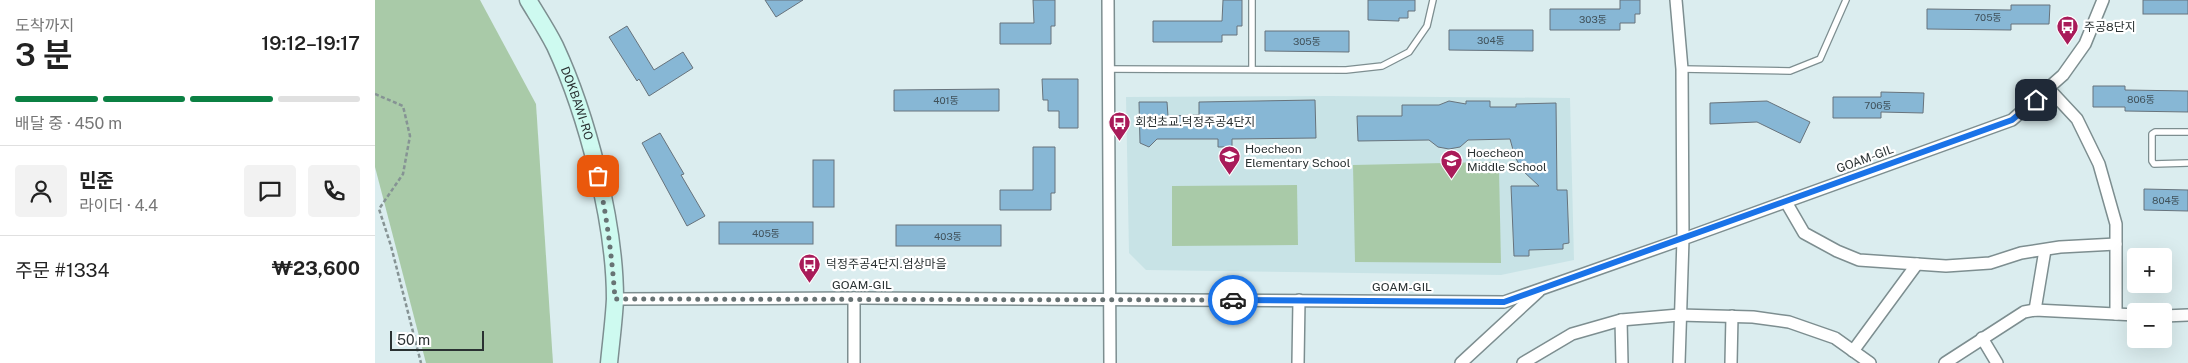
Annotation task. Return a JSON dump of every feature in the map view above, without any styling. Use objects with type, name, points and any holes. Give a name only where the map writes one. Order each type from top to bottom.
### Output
[{"type":"main road","name":"DOKBAWI-RO","points":[[528,0],[555,46],[569,80],[587,137],[605,210],[612,258],[615,299],[609,363]]},
{"type":"street","points":[[1108,0],[1110,363]]},
{"type":"street","points":[[1676,0],[1683,69],[1683,239],[1679,315],[1679,363]]},
{"type":"street","name":"GOAM-GIL","points":[[615,299],[854,298],[1504,302],[1544,286],[1683,239],[2012,120],[2063,75],[2085,44],[2103,0]]},
{"type":"street","points":[[2049,89],[2077,119],[2099,164],[2116,224],[2116,314]]},
{"type":"street","points":[[1786,202],[1804,233],[1837,251],[1859,260],[1946,266],[1990,263],[2021,253],[2116,244]]},
{"type":"street","points":[[2035,310],[2045,250]]},
{"type":"street","points":[[1853,351],[1917,264]]},
{"type":"street","points":[[1461,363],[1544,286]]},
{"type":"street","points":[[854,298],[854,363]]},
{"type":"street","points":[[1298,363],[1299,300]]},
{"type":"street","points":[[1945,363],[2024,312],[2035,310],[2127,315]]},
{"type":"street","points":[[1523,363],[1571,334],[1621,320],[1679,315],[1732,316],[1789,322],[1835,338],[1870,363]]},
{"type":"street","points":[[2172,316],[2188,315]]},
{"type":"street","points":[[1731,363],[1732,316]]},
{"type":"street","points":[[1621,320],[1622,363]]},
{"type":"street","points":[[1982,338],[1997,363]]},
{"type":"lane","points":[[1252,0],[1253,68]]},
{"type":"lane","points":[[1108,69],[1253,68],[1346,70],[1382,66],[1409,52],[1427,26],[1433,0]]},
{"type":"lane","points":[[1683,69],[1790,71],[1820,59],[1846,0]]},
{"type":"lane","points":[[2188,132],[2155,132],[2152,134],[2151,161],[2154,164],[2188,163]]},
{"type":"path","points":[[375,94],[403,106],[410,136],[403,174],[379,209],[391,246],[421,363]]},
{"type":"shaded area","points":[[1126,97],[1570,98],[1574,260],[1501,275],[1146,270],[1129,253]]},
{"type":"green space","points":[[375,0],[480,0],[536,104],[553,363],[426,363],[375,167]]},
{"type":"green space","points":[[1491,162],[1499,170],[1501,263],[1355,262],[1353,165]]},
{"type":"green space","points":[[1297,185],[1298,245],[1172,246],[1172,186]]},
{"type":"building","points":[[765,0],[803,0],[776,17]]},
{"type":"building","points":[[1033,0],[1055,0],[1055,26],[1051,26],[1051,44],[1000,44],[1000,23],[1034,23]]},
{"type":"building","points":[[1223,0],[1242,0],[1242,26],[1237,26],[1237,35],[1222,35],[1222,42],[1153,42],[1153,21],[1222,21]]},
{"type":"building","points":[[1368,0],[1415,0],[1415,11],[1408,11],[1408,18],[1399,18],[1399,21],[1368,20]]},
{"type":"building","points":[[1620,0],[1640,0],[1640,14],[1635,14],[1635,23],[1620,23],[1620,30],[1550,30],[1550,9],[1620,9]]},
{"type":"building","points":[[2143,0],[2188,0],[2188,14],[2143,14]]},
{"type":"building","points":[[2011,5],[2050,5],[2049,24],[2011,24],[2011,30],[1927,29],[1927,9],[2011,10]]},
{"type":"building","points":[[627,26],[654,70],[683,52],[693,68],[649,96],[639,79],[637,81],[609,37]]},
{"type":"building","points":[[1449,30],[1533,30],[1533,51],[1449,50]]},
{"type":"building","points":[[1265,31],[1349,31],[1349,52],[1265,51]]},
{"type":"building","points":[[1042,79],[1078,79],[1078,128],[1059,128],[1059,111],[1048,111],[1048,100],[1043,100]]},
{"type":"building","points":[[2093,86],[2125,86],[2125,90],[2188,91],[2188,112],[2125,111],[2125,107],[2093,107]]},
{"type":"building","points":[[999,89],[999,111],[894,111],[894,90]]},
{"type":"building","points":[[1881,92],[1924,93],[1923,113],[1881,112],[1881,118],[1833,118],[1833,97],[1881,97]]},
{"type":"building","points":[[1315,100],[1316,138],[1232,139],[1232,147],[1218,147],[1218,139],[1157,139],[1149,147],[1140,143],[1139,102],[1167,102],[1168,116],[1199,115],[1199,102]]},
{"type":"building","points":[[1449,101],[1466,104],[1466,101],[1490,101],[1490,107],[1516,107],[1516,104],[1556,103],[1557,190],[1567,190],[1569,243],[1563,244],[1563,249],[1529,250],[1529,256],[1514,256],[1511,186],[1539,186],[1523,171],[1515,157],[1510,139],[1468,140],[1460,147],[1449,149],[1438,147],[1429,140],[1358,141],[1357,116],[1402,116],[1402,105],[1439,105]]},
{"type":"building","points":[[1767,101],[1810,122],[1800,143],[1757,122],[1710,124],[1710,103]]},
{"type":"building","points":[[660,133],[684,174],[681,175],[705,216],[687,226],[642,143]]},
{"type":"building","points":[[1033,147],[1055,147],[1055,193],[1051,193],[1051,210],[1000,210],[1000,190],[1033,190]]},
{"type":"building","points":[[813,160],[834,160],[834,207],[813,207]]},
{"type":"building","points":[[2144,189],[2188,190],[2188,211],[2144,210]]},
{"type":"building","points":[[719,222],[813,222],[813,244],[719,244]]},
{"type":"building","points":[[896,225],[1001,225],[1001,246],[896,246]]},
{"type":"way so far","points":[[598,176],[612,258],[615,299],[1233,300]]},
{"type":"place","name":"주공8단지","points":[[2068,46]]},
{"type":"place","name":"회천초교.덕정주공4단지","points":[[1119,141]]},
{"type":"place","name":"Hoecheon Elementary School","points":[[1229,175]]},
{"type":"place","name":"Hoecheon Middle School","points":[[1451,179]]},
{"type":"place","name":"덕정주공4단지.엄상마을","points":[[810,283]]},
{"type":"route","points":[[1233,300],[1504,302],[1544,286],[1683,239],[2012,120],[2036,100]]}]
